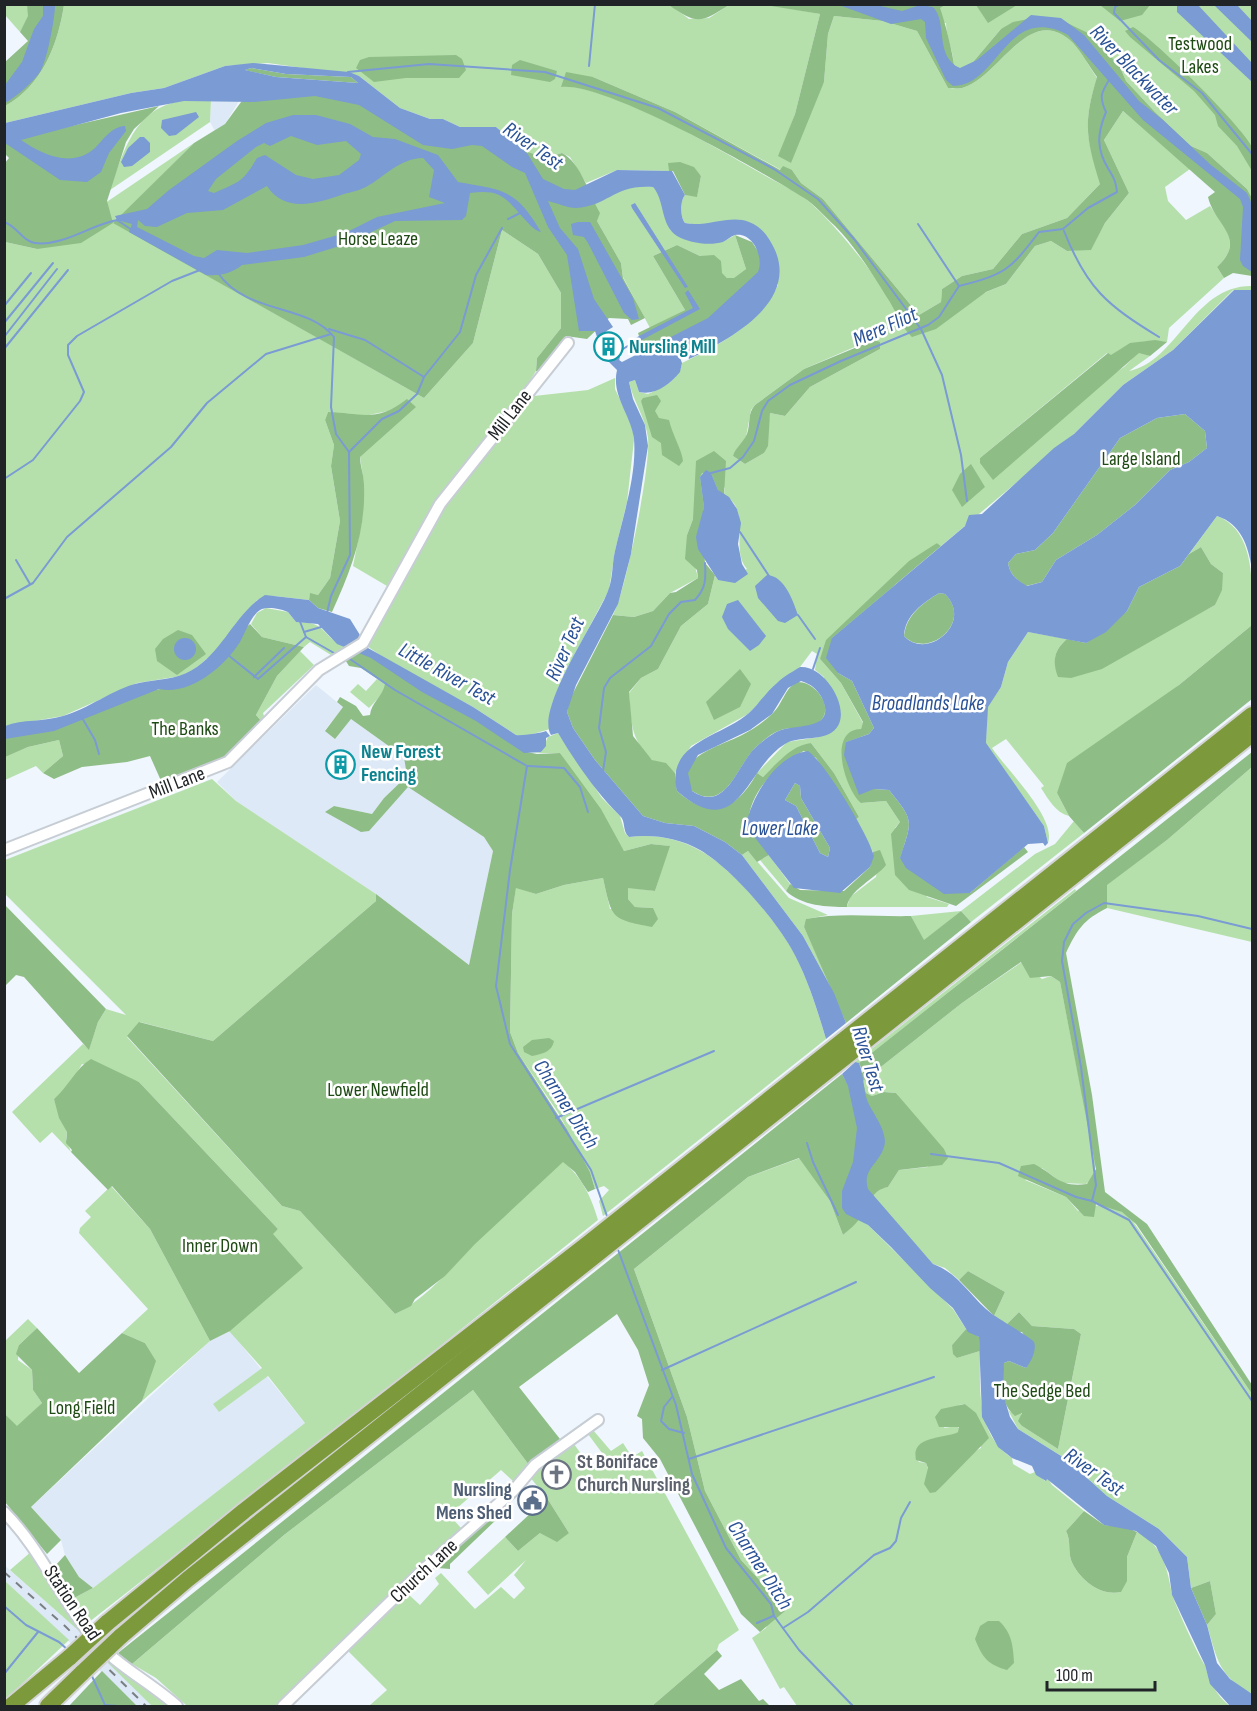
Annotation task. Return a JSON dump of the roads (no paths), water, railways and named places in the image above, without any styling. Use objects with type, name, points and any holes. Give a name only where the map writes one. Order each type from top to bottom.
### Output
[{"type":"highway","points":[[1079,863],[1252,715]]},
{"type":"highway","points":[[11,1707],[107,1623],[272,1490],[594,1249],[628,1232],[819,1070],[863,1025],[1252,734]]},
{"type":"highway","points":[[48,1707],[120,1637],[594,1249],[622,1216],[819,1070],[867,1042],[1059,878]]},
{"type":"highway","points":[[21,1707],[70,1657]]},
{"type":"highway","points":[[54,1707],[83,1672]]},
{"type":"street","name":"Mill Lane","points":[[4,850],[228,762],[328,662],[354,651],[363,643],[440,504],[513,414],[561,348],[568,343]]},
{"type":"street","name":"Church Lane","points":[[283,1707],[424,1569],[513,1491],[535,1465],[598,1420]]},
{"type":"street","name":"Station Road","points":[[4,1512],[35,1550],[82,1623],[101,1647],[177,1707]]},
{"type":"water","points":[[43,5],[55,5],[43,66],[28,85],[5,103],[5,85],[22,62],[34,29],[43,16]]},
{"type":"water","points":[[839,5],[876,5],[902,11],[920,5],[933,7],[940,21],[947,56],[960,68],[977,60],[1031,15],[1061,18],[1084,35],[1139,101],[1211,165],[1247,193],[1252,204],[1252,272],[1243,266],[1240,260],[1243,207],[1240,199],[1143,120],[1068,35],[1047,28],[1030,29],[1016,37],[1004,48],[982,73],[969,82],[953,86],[946,80],[926,38],[925,22],[921,19],[891,24]]},
{"type":"water","points":[[1177,5],[1198,5],[1252,63],[1252,82],[1177,12]]},
{"type":"water","points":[[1214,5],[1237,5],[1252,21],[1252,42]]},
{"type":"water","points":[[253,63],[349,72],[359,76],[400,108],[430,119],[443,119],[460,127],[496,127],[527,153],[543,179],[564,189],[575,190],[617,170],[672,171],[685,195],[681,209],[685,223],[701,224],[742,220],[758,226],[774,248],[779,267],[777,285],[769,302],[756,317],[723,341],[689,359],[686,352],[679,355],[682,363],[680,372],[662,388],[651,392],[639,392],[635,380],[629,382],[633,399],[645,425],[648,446],[631,554],[618,604],[576,685],[567,712],[573,728],[595,760],[643,816],[665,823],[694,826],[725,842],[742,855],[803,936],[834,993],[846,1023],[826,1039],[797,959],[774,923],[751,894],[712,858],[692,846],[666,838],[629,837],[625,832],[622,818],[587,777],[558,733],[551,735],[548,723],[559,686],[610,586],[615,551],[631,481],[634,439],[619,397],[617,370],[604,357],[610,354],[622,362],[708,318],[758,272],[760,260],[756,248],[742,235],[735,235],[723,242],[712,244],[693,242],[677,236],[668,226],[657,192],[653,187],[629,189],[596,203],[576,208],[548,201],[560,228],[578,249],[594,299],[613,327],[597,337],[595,331],[579,331],[567,255],[548,227],[525,173],[512,167],[482,146],[472,145],[452,149],[423,145],[359,105],[315,96],[253,102],[184,101],[121,113],[21,140],[47,154],[77,158],[95,148],[112,131],[125,126],[126,131],[109,153],[101,172],[87,182],[60,180],[5,143],[5,123],[131,93],[164,88],[225,66]],"holes":[[[251,68],[286,74],[351,77],[358,83],[276,77],[245,70]]]},
{"type":"water","points":[[196,112],[199,117],[176,135],[169,136],[161,128],[162,120]]},
{"type":"water","points":[[293,115],[316,115],[350,124],[373,137],[395,139],[438,155],[458,182],[497,190],[516,199],[541,232],[532,227],[510,203],[499,195],[489,192],[470,193],[466,216],[462,220],[395,221],[346,244],[304,257],[242,265],[220,275],[206,275],[129,232],[132,224],[117,220],[115,216],[147,209],[169,190],[266,123]],"holes":[[[291,136],[317,145],[346,141],[361,154],[359,160],[339,175],[313,179],[296,175],[265,155],[257,158],[240,180],[214,193],[208,191],[216,179],[256,147],[264,143],[270,146]],[[423,158],[434,170],[429,197],[445,203],[377,217],[345,233],[303,245],[247,253],[217,250],[204,258],[194,256],[137,227],[138,220],[145,226],[157,227],[187,213],[223,210],[267,186],[274,195],[283,200],[292,203],[313,203],[363,188],[406,161]]]},
{"type":"water","points":[[140,137],[144,137],[150,143],[150,152],[132,166],[124,167],[121,162],[128,148]]},
{"type":"water","points":[[635,203],[688,287],[685,288],[632,208],[631,205]]},
{"type":"water","points":[[590,222],[633,298],[639,319],[632,320],[624,313],[588,243],[584,237],[573,235],[571,224]]},
{"type":"water","points":[[688,290],[700,309],[638,342],[636,338],[639,336],[693,308],[685,293]]},
{"type":"water","name":"Broadlands Lake","points":[[1234,290],[1252,290],[1252,569],[1242,536],[1232,524],[1217,516],[1180,566],[1139,587],[1127,611],[1106,632],[1086,643],[1028,632],[1008,662],[1001,687],[988,707],[986,743],[1044,826],[1048,843],[1045,846],[1043,843],[1028,844],[970,893],[944,894],[906,868],[900,858],[909,822],[903,809],[889,790],[874,789],[859,795],[844,755],[846,742],[869,734],[874,728],[852,681],[838,673],[826,658],[832,638],[965,526],[969,515],[982,514],[1054,448],[1074,434],[1123,385],[1173,350]],"holes":[[[1185,414],[1205,431],[1207,448],[1189,462],[1170,470],[1135,505],[1097,535],[1056,560],[1042,582],[1027,586],[1014,577],[1008,563],[1016,554],[1035,550],[1053,533],[1120,438],[1157,418]],[[939,593],[945,594],[953,605],[954,616],[951,627],[935,641],[924,644],[914,643],[904,636],[908,622],[921,605]]]},
{"type":"water","points":[[706,470],[711,473],[718,490],[729,497],[737,509],[741,523],[738,544],[742,564],[748,574],[735,583],[718,580],[698,549],[696,537],[704,507],[700,477]]},
{"type":"water","points":[[767,575],[773,576],[783,584],[796,609],[798,615],[785,623],[778,621],[758,598],[755,586]]},
{"type":"water","points":[[265,595],[309,600],[318,608],[350,619],[368,648],[473,707],[516,735],[546,731],[550,736],[546,738],[546,746],[541,752],[524,753],[476,721],[422,692],[371,658],[337,644],[318,624],[296,622],[288,612],[270,608],[257,613],[233,651],[216,669],[194,684],[171,690],[159,689],[54,731],[5,739],[5,726],[63,716],[129,686],[173,677],[192,670],[212,653],[245,612]]},
{"type":"water","points":[[738,600],[766,636],[750,651],[728,629],[722,617],[727,604]]},
{"type":"water","points":[[185,638],[193,641],[196,649],[193,657],[185,660],[177,657],[174,649],[177,641]]},
{"type":"water","points":[[800,667],[817,672],[832,687],[837,696],[841,715],[839,724],[834,730],[822,736],[799,739],[785,744],[771,755],[740,797],[728,806],[715,810],[698,805],[677,791],[676,775],[679,762],[687,751],[749,713],[782,678]],"holes":[[[801,681],[813,687],[822,698],[825,708],[824,716],[820,721],[774,733],[755,748],[722,792],[714,796],[704,796],[692,791],[688,773],[698,755],[750,730],[772,714],[788,688]]]},
{"type":"water","name":"Lower Lake","points":[[808,751],[816,758],[855,817],[874,856],[870,867],[840,893],[794,888],[746,826],[753,803],[767,779],[786,760]],"holes":[[[795,783],[800,786],[801,798],[830,848],[828,857],[820,853],[796,806],[785,800]]]},
{"type":"water","points":[[855,1062],[859,1063],[867,1100],[882,1129],[885,1141],[882,1153],[867,1176],[868,1189],[933,1264],[950,1273],[992,1314],[1034,1342],[1032,1359],[1026,1368],[1009,1361],[1004,1363],[1003,1394],[1010,1417],[1018,1429],[1066,1459],[1107,1496],[1159,1529],[1187,1557],[1191,1588],[1207,1625],[1217,1663],[1230,1679],[1252,1694],[1252,1706],[1230,1706],[1210,1684],[1205,1665],[1172,1595],[1169,1573],[1156,1546],[1136,1531],[1104,1525],[1047,1479],[1046,1481],[1036,1475],[1032,1466],[1012,1458],[998,1447],[982,1417],[979,1337],[968,1332],[953,1308],[868,1225],[846,1214],[842,1208],[842,1191],[853,1162],[857,1128],[848,1086],[842,1074]]},
{"type":"waterway","points":[[589,66],[595,4]]},
{"type":"waterway","points":[[1120,4],[1115,7],[1114,13],[1159,60],[1202,93],[1252,154]]},
{"type":"waterway","points":[[1129,4],[1134,4]]},
{"type":"waterway","points":[[348,72],[429,64],[545,72],[658,108],[774,169],[818,199],[854,239],[921,329],[942,375],[961,455],[967,501]]},
{"type":"waterway","name":"Mere Fliot","points":[[711,473],[730,468],[743,457],[754,441],[762,411],[768,401],[790,385],[928,325],[939,317],[959,286],[987,278],[1006,269],[1021,255],[1039,232],[1063,229],[1088,208],[1117,192],[1102,155],[1099,141],[1106,112],[1102,95],[1109,80]]},
{"type":"waterway","points":[[508,219],[520,213]]},
{"type":"waterway","points":[[117,220],[132,230]]},
{"type":"waterway","points":[[4,222],[30,242],[45,243],[66,239],[118,220]]},
{"type":"waterway","points":[[918,224],[959,286]]},
{"type":"waterway","points":[[349,452],[382,419],[399,411],[417,394],[424,377],[460,332],[476,275],[502,228]]},
{"type":"waterway","points":[[1064,231],[1090,282],[1112,305],[1159,337]]},
{"type":"waterway","points":[[4,323],[53,263]]},
{"type":"waterway","points":[[4,337],[57,269]]},
{"type":"waterway","points":[[4,349],[68,270]]},
{"type":"waterway","points":[[4,479],[33,460],[80,401],[84,392],[68,355],[68,345],[77,336],[172,281],[200,270]]},
{"type":"waterway","points":[[4,306],[31,273]]},
{"type":"waterway","points":[[218,273],[230,286],[245,296],[309,319],[322,326],[334,337],[331,407],[336,434],[349,452],[350,555],[331,596],[327,613]]},
{"type":"waterway","points":[[329,329],[365,340],[424,377]]},
{"type":"waterway","points":[[4,599],[33,583],[67,537],[171,447],[207,403],[266,354],[331,334]]},
{"type":"waterway","points":[[618,361],[620,351],[637,340]]},
{"type":"waterway","points":[[740,532],[769,576]]},
{"type":"waterway","points":[[16,560],[30,584]]},
{"type":"waterway","points":[[603,771],[606,752],[599,728],[604,688],[610,678],[651,646],[669,614],[681,602],[695,600],[699,596],[704,583],[705,563]]},
{"type":"waterway","points":[[798,615],[815,639]]},
{"type":"waterway","points":[[299,619],[306,637],[334,653]]},
{"type":"waterway","points":[[304,632],[321,627]]},
{"type":"waterway","points":[[228,655],[258,679],[306,637]]},
{"type":"waterway","points":[[254,677],[284,648]]},
{"type":"waterway","points":[[813,669],[820,648]]},
{"type":"waterway","name":"Charmer Ditch","points":[[350,659],[395,690],[527,766],[510,870],[496,986],[510,1044],[591,1170],[608,1219]]},
{"type":"waterway","points":[[81,716],[95,740],[99,754]]},
{"type":"waterway","points":[[528,766],[564,768],[580,787],[588,812]]},
{"type":"waterway","points":[[931,1154],[999,1163],[1076,1197],[1092,1201],[1096,1185],[1081,1067],[1062,961],[1064,942],[1073,924],[1086,913],[1104,903],[1198,916],[1252,929]]},
{"type":"waterway","points":[[556,1118],[714,1051]]},
{"type":"waterway","points":[[807,1143],[813,1162],[838,1215]]},
{"type":"waterway","points":[[1092,1201],[1129,1220],[1252,1401]]},
{"type":"waterway","name":"Charmer Ditch","points":[[617,1247],[676,1405],[692,1474],[726,1548],[771,1604],[774,1616],[799,1650],[853,1706]]},
{"type":"waterway","points":[[662,1370],[856,1282]]},
{"type":"waterway","points":[[689,1459],[934,1377]]},
{"type":"waterway","points":[[672,1397],[664,1407],[661,1421],[669,1429],[684,1433]]},
{"type":"waterway","name":"Charmer Ditch","points":[[783,1628],[808,1612],[874,1555],[890,1548],[896,1541],[901,1518],[910,1502]]},
{"type":"waterway","points":[[4,1606],[26,1625],[59,1642],[68,1650]]},
{"type":"waterway","points":[[757,1623],[773,1616]]},
{"type":"waterway","points":[[4,1674],[38,1632]]},
{"type":"waterway","points":[[91,1674],[105,1705],[118,1706]]},
{"type":"railway","points":[[4,1572],[66,1627],[146,1706]]},
{"type":"place","name":"Nursling Mill","points":[[608,347]]},
{"type":"place","name":"New Forest Fencing","points":[[340,764]]},
{"type":"place","name":"St Boniface Church Nursling","points":[[556,1474]]},
{"type":"place","name":"Nursling Mens Shed","points":[[533,1501]]},
{"type":"park label","name":"Testwood Lakes","points":[[1200,56]]},
{"type":"park label","name":"Horse Leaze","points":[[378,239]]},
{"type":"park label","name":"Large Island","points":[[1141,459]]},
{"type":"park label","name":"The Banks","points":[[185,729]]},
{"type":"park label","name":"Lower Newfield","points":[[378,1090]]},
{"type":"park label","name":"Inner Down","points":[[220,1246]]},
{"type":"park label","name":"The Sedge Bed","points":[[1042,1391]]},
{"type":"park label","name":"Long Field","points":[[82,1408]]},
{"type":"water label","name":"River Blackwater","points":[[1134,70]]},
{"type":"water label","name":"River Test","points":[[533,146]]},
{"type":"water label","name":"River Test","points":[[565,649]]},
{"type":"water label","name":"Little River Test","points":[[447,674]]},
{"type":"water label","name":"River Test","points":[[868,1059]]},
{"type":"water label","name":"River Test","points":[[1094,1472]]}]
